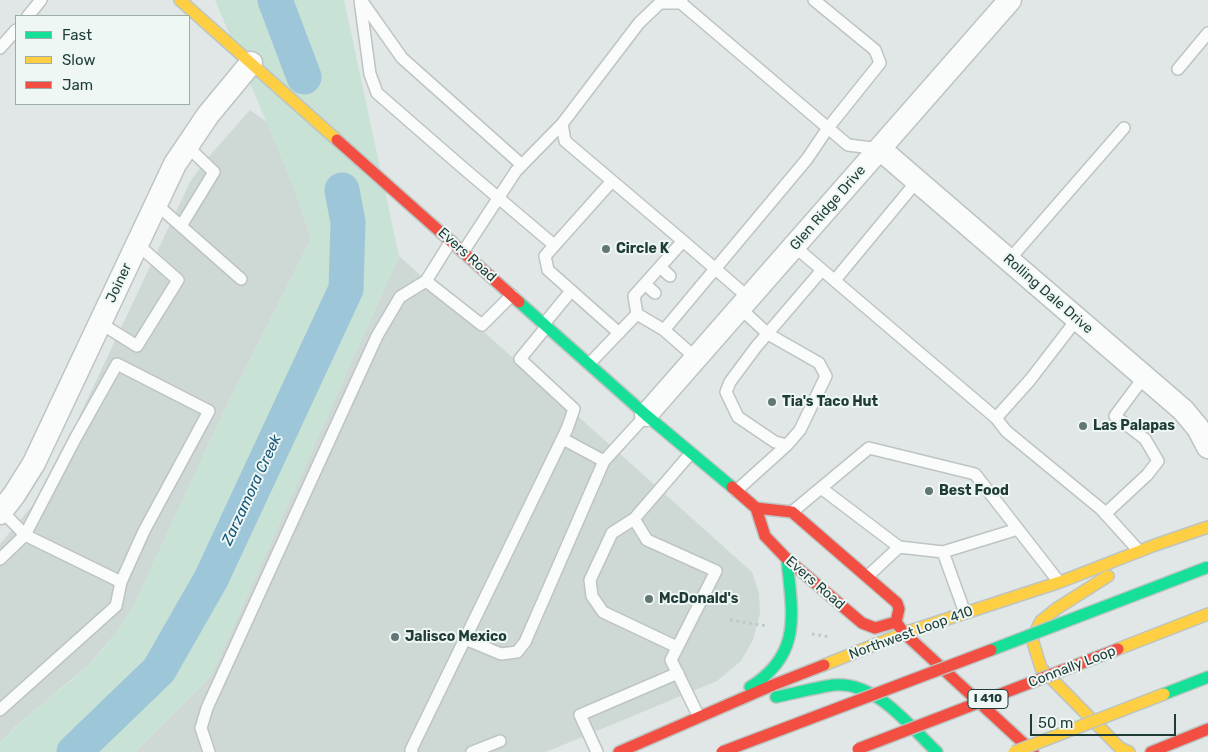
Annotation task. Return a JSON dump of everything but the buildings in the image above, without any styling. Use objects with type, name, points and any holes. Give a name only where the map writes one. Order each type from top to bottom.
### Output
[{"type":"main road","name":"Evers Road","points":[[180,0],[589,364],[756,508],[765,536],[787,559],[862,623],[875,628],[896,622]]},
{"type":"main road","points":[[756,508],[792,512],[868,576],[897,603],[899,608],[896,622],[904,633],[1033,752]]},
{"type":"main road","name":"Northwest Loop 410","points":[[619,752],[716,709],[904,633],[1060,582],[1155,545],[1208,527]]},
{"type":"main road","points":[[1129,752],[1120,748],[1041,668],[1032,639],[1042,621],[1056,610],[1155,545]]},
{"type":"main road","points":[[716,709],[758,682],[779,662],[788,641],[791,614],[787,559]]},
{"type":"main road","points":[[722,752],[1208,567]]},
{"type":"main road","name":"Connally Loop","points":[[855,751],[1208,614]]},
{"type":"main road","points":[[1014,752],[1208,677]]},
{"type":"main road","points":[[716,709],[835,685],[861,688],[879,697],[937,752]]},
{"type":"main road","points":[[1151,752],[1208,729]]},
{"type":"street","name":"Glen Ridge Drive","points":[[646,414],[1010,0]]},
{"type":"street","name":"Joiner","points":[[1,512],[34,463],[175,164],[208,115],[251,62]]},
{"type":"street","name":"Rolling Dale Drive","points":[[880,149],[1182,410],[1198,428],[1208,447]]},
{"type":"lane","points":[[29,15],[41,0]]},
{"type":"lane","points":[[360,0],[402,58],[522,165]]},
{"type":"lane","points":[[360,0],[370,74],[377,93],[554,245]]},
{"type":"lane","points":[[664,330],[675,310],[716,269],[807,159],[828,128],[880,63],[875,50],[814,0]]},
{"type":"lane","points":[[464,252],[522,165],[562,124],[639,23],[660,3],[681,1],[848,145],[880,149]]},
{"type":"lane","points":[[0,48],[15,31]]},
{"type":"lane","points":[[1178,69],[1208,33]]},
{"type":"lane","points":[[562,124],[565,141],[716,269],[768,334],[819,363],[826,376],[800,430],[787,445],[736,491]]},
{"type":"lane","points":[[1009,260],[1124,128]]},
{"type":"lane","points":[[181,226],[214,172],[187,146]]},
{"type":"lane","points":[[612,181],[545,256],[548,270],[619,333]]},
{"type":"lane","points":[[835,280],[916,181]]},
{"type":"lane","points":[[156,204],[240,278]]},
{"type":"lane","points":[[209,752],[201,728],[206,708],[377,336],[400,297],[426,281],[451,241]]},
{"type":"lane","points":[[683,241],[634,296],[637,314],[664,330],[696,358]]},
{"type":"lane","points":[[100,323],[137,346],[178,280],[137,244]]},
{"type":"lane","points":[[794,246],[996,418],[1006,431],[1106,514],[1139,551]]},
{"type":"lane","points":[[660,267],[670,276]]},
{"type":"lane","points":[[787,445],[775,442],[738,417],[726,392],[730,382],[822,270]]},
{"type":"lane","points":[[426,281],[482,326],[512,295]]},
{"type":"lane","points":[[645,284],[655,293]]},
{"type":"lane","points":[[412,752],[411,750],[563,438],[574,409],[520,358],[571,291]]},
{"type":"lane","points":[[589,364],[637,314]]},
{"type":"lane","points":[[996,418],[1030,380],[1077,319]]},
{"type":"lane","points":[[0,559],[25,535],[74,438],[117,364],[209,411],[144,531],[121,582],[116,606],[0,710]]},
{"type":"lane","points":[[1106,514],[1147,475],[1158,460],[1145,440],[1115,416],[1144,377]]},
{"type":"lane","points":[[466,639],[501,654],[517,652],[525,642],[604,461],[646,414]]},
{"type":"lane","points":[[563,438],[604,461]]},
{"type":"lane","points":[[792,512],[869,448],[975,474],[1060,582]]},
{"type":"lane","points":[[677,647],[603,612],[592,596],[590,580],[612,533],[634,519],[691,453]]},
{"type":"lane","points":[[821,488],[899,547],[943,552],[1018,529]]},
{"type":"lane","points":[[1,512],[25,535],[121,582]]},
{"type":"lane","points":[[634,519],[647,540],[716,571],[671,660],[699,717]]},
{"type":"lane","points":[[868,576],[899,547]]},
{"type":"lane","points":[[943,552],[965,613]]},
{"type":"lane","points":[[597,752],[580,715],[678,673]]},
{"type":"lane","points":[[472,752],[500,741]]},
{"type":"path","points":[[730,620],[768,627]]},
{"type":"path","points":[[808,633],[831,637],[838,633]]},
{"type":"shaded area","points":[[250,110],[267,122],[295,190],[311,239],[225,409],[134,605],[115,634],[91,663],[14,728],[0,743],[0,544],[32,506],[61,455],[190,182],[205,161]]},
{"type":"shaded area","points":[[399,256],[752,572],[759,593],[760,613],[753,640],[741,661],[717,681],[546,752],[135,752],[211,676]]},
{"type":"green space","points":[[215,0],[344,0],[399,256],[211,676],[135,752],[0,752],[0,743],[10,732],[90,664],[114,636],[134,605],[225,409],[311,239],[295,190]]},
{"type":"waterway","name":"Zarzamora Creek","points":[[275,0],[304,77]]},
{"type":"waterway","name":"Zarzamora Creek","points":[[74,752],[159,670],[211,579],[346,289],[348,222],[342,190]]},
{"type":"traffic: fast","points":[[519,302],[646,415],[732,487]]},
{"type":"traffic: fast","points":[[750,687],[767,674],[779,661],[786,646],[790,631],[791,615],[787,559]]},
{"type":"traffic: fast","points":[[991,650],[1208,567]]},
{"type":"traffic: fast","points":[[1164,694],[1208,677]]},
{"type":"traffic: fast","points":[[776,697],[833,685],[848,685],[863,690],[877,697],[890,707],[937,752]]},
{"type":"traffic: slow","points":[[180,0],[337,140]]},
{"type":"traffic: slow","points":[[824,665],[904,633],[1060,582],[1155,545],[1208,527]]},
{"type":"traffic: slow","points":[[1108,576],[1056,609],[1041,621],[1032,639],[1041,668],[1120,748],[1129,752]]},
{"type":"traffic: slow","points":[[1118,649],[1208,614]]},
{"type":"traffic: slow","points":[[1014,752],[1164,694]]},
{"type":"traffic: jam","points":[[337,140],[519,302]]},
{"type":"traffic: jam","points":[[732,487],[756,508],[765,536],[787,559],[862,623],[875,628],[896,622]]},
{"type":"traffic: jam","points":[[756,508],[792,512],[897,603],[899,609],[896,622],[904,633],[1033,752]]},
{"type":"traffic: jam","points":[[858,749],[1118,649]]},
{"type":"traffic: jam","points":[[722,752],[991,650]]},
{"type":"traffic: jam","points":[[619,752],[773,685],[824,665]]},
{"type":"traffic: jam","points":[[1151,752],[1208,729]]},
{"type":"place","name":"Circle K","points":[[606,249]]},
{"type":"place","name":"Tia's Taco Hut","points":[[772,402]]},
{"type":"place","name":"Las Palapas","points":[[1083,426]]},
{"type":"place","name":"Best Food","points":[[929,491]]},
{"type":"place","name":"McDonald's","points":[[649,599]]},
{"type":"place","name":"Jalisco Mexico","points":[[395,637]]}]
